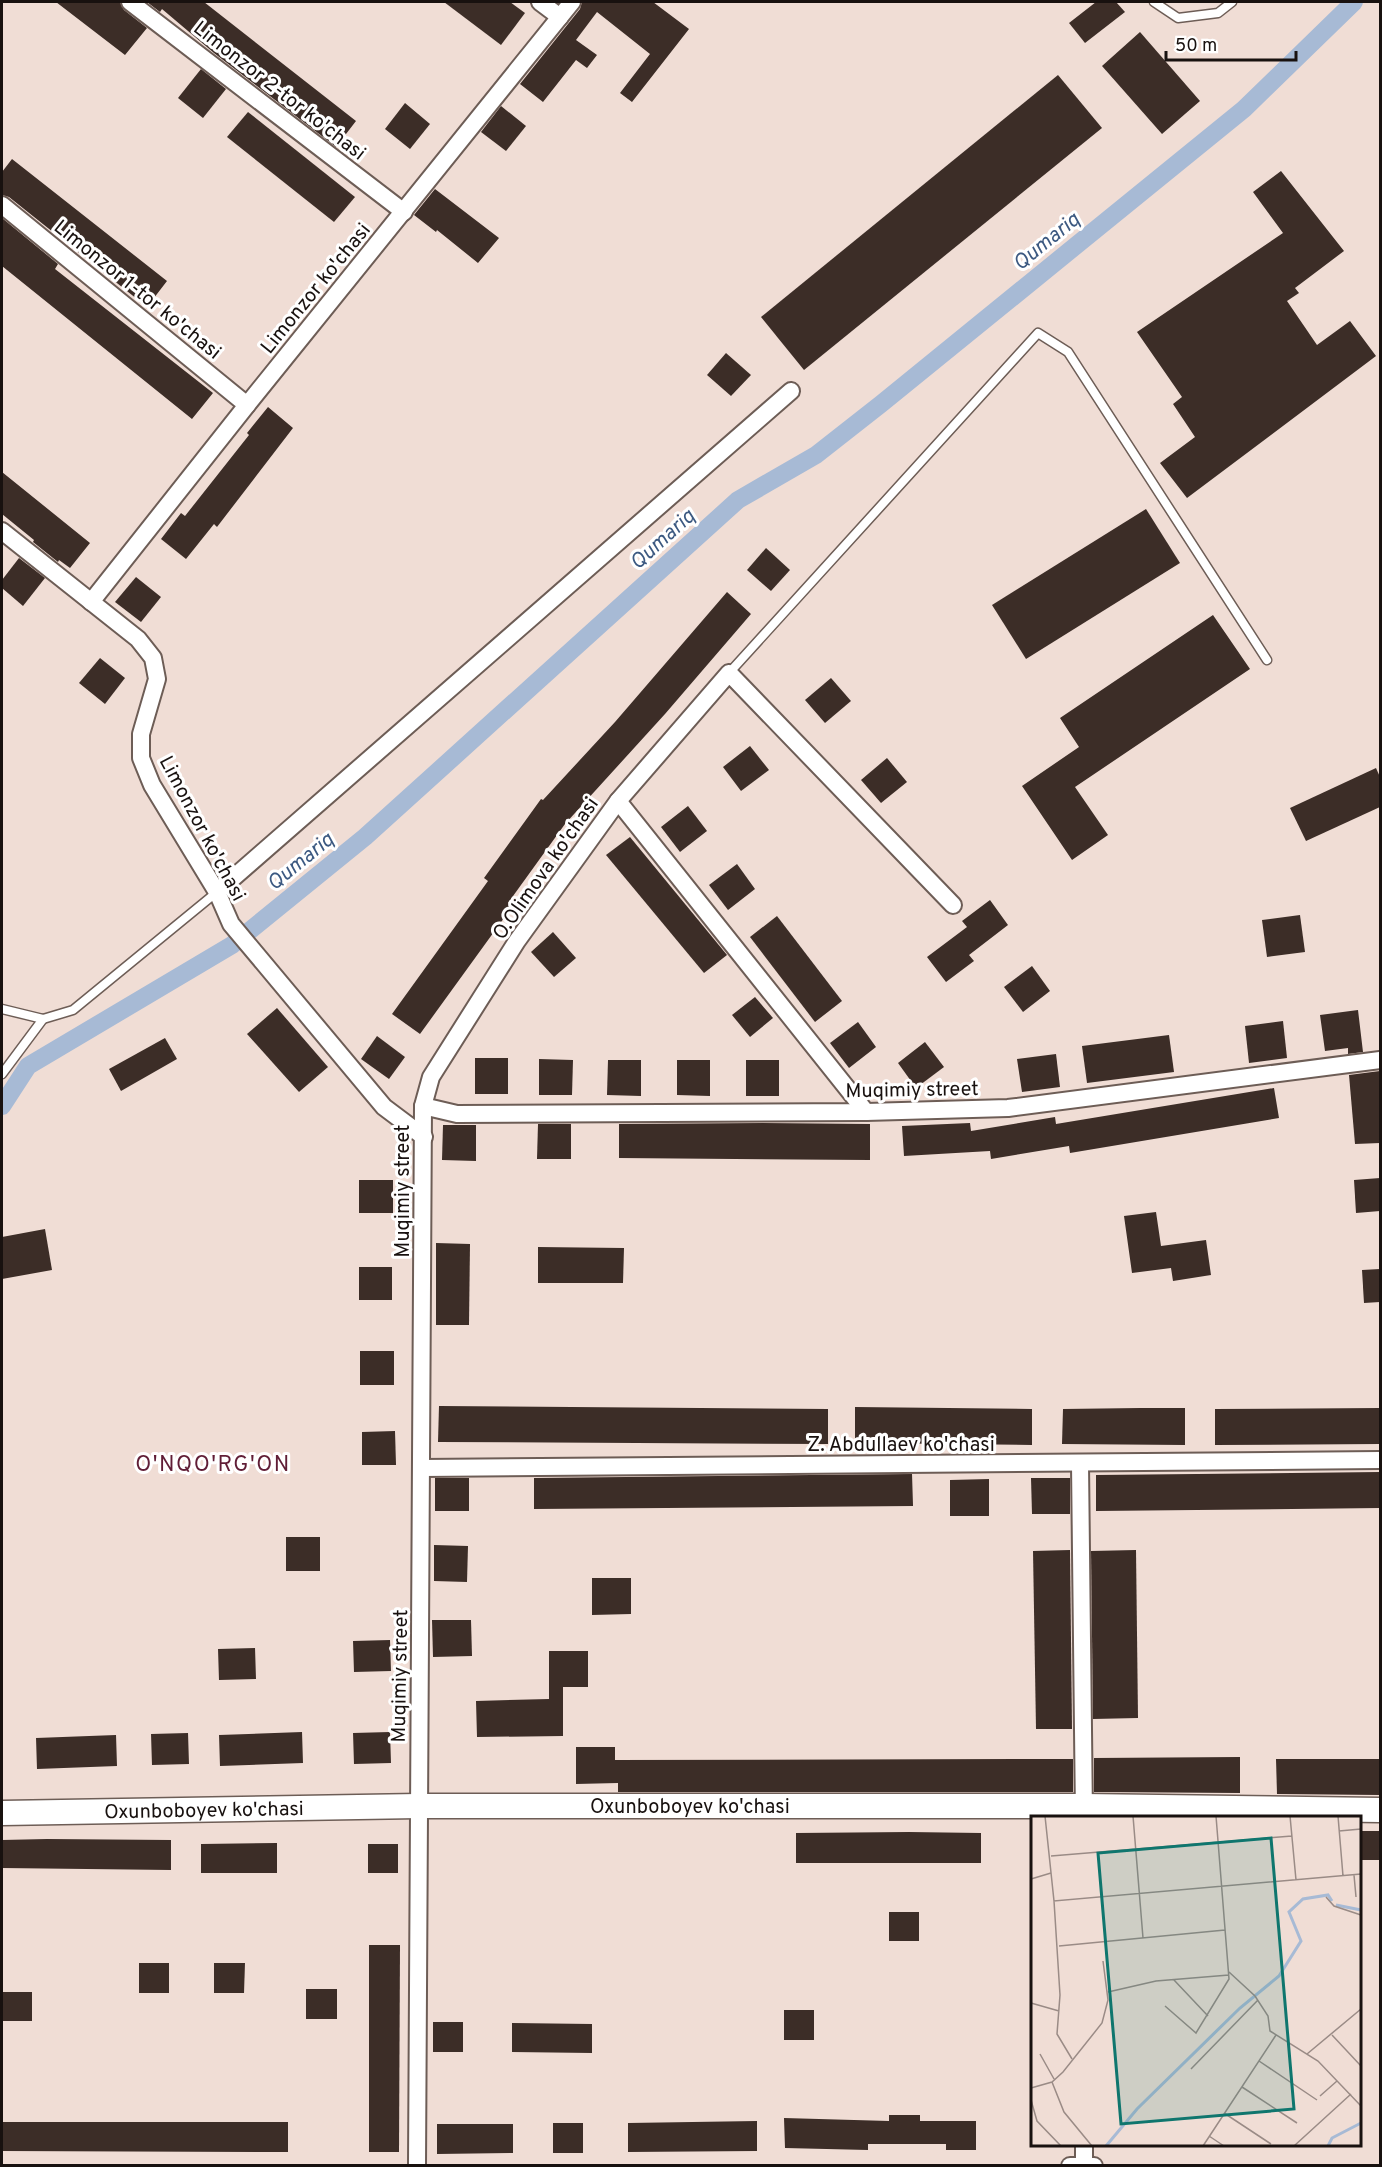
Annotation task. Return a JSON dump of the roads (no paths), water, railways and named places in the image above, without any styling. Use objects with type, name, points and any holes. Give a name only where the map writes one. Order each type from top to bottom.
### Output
[{"type":"main road","name":"Oxunboboyev ko'chasi","points":[[2,1813],[418,1806],[1084,1812],[1380,1810]]},
{"type":"street","name":"Limonzor 2-tor ko'chasi","points":[[130,2],[404,212]]},
{"type":"street","points":[[540,2],[560,17]]},
{"type":"street","name":"Limonzor ko'chasi","points":[[91,602],[572,2]]},
{"type":"street","name":"Limonzor 1-tor ko'chasi","points":[[2,205],[247,405]]},
{"type":"street","points":[[217,892],[791,391]]},
{"type":"street","name":"Limonzor ko'chasi","points":[[2,531],[138,639],[153,658],[156,679],[141,734],[141,758],[152,785],[217,892],[231,924],[254,954],[384,1107],[424,1137]]},
{"type":"street","points":[[729,673],[953,905]]},
{"type":"street","name":"O.Olimova ko'chasi","points":[[423,1106],[431,1077],[517,941],[618,801],[729,673]]},
{"type":"street","points":[[618,801],[866,1112]]},
{"type":"street","name":"Muqimiy street","points":[[417,2166],[423,1106],[457,1114],[866,1112],[1008,1108],[1380,1060]]},
{"type":"street","name":"Z. Abdullaev ko'chasi","points":[[422,1468],[1380,1460]]},
{"type":"street","points":[[1080,1464],[1084,1812]]},
{"type":"street","points":[[1084,2146],[1084,2165]]},
{"type":"street","points":[[1070,2166],[1094,2166]]},
{"type":"lane","points":[[1154,2],[1178,18],[1218,13],[1232,2]]},
{"type":"lane","points":[[729,673],[1038,333],[1068,352],[1267,660]]},
{"type":"lane","points":[[2,1009],[43,1019],[73,1010],[217,892]]},
{"type":"lane","points":[[2,1074],[43,1019]]},
{"type":"waterway","name":"Qumariq","points":[[2,1106],[28,1066],[232,945],[365,837],[738,500],[816,455],[881,404],[1244,109],[1354,2]]},
{"type":"district","name":"O'NQO'RG'ON","points":[[213,1463]]}]
